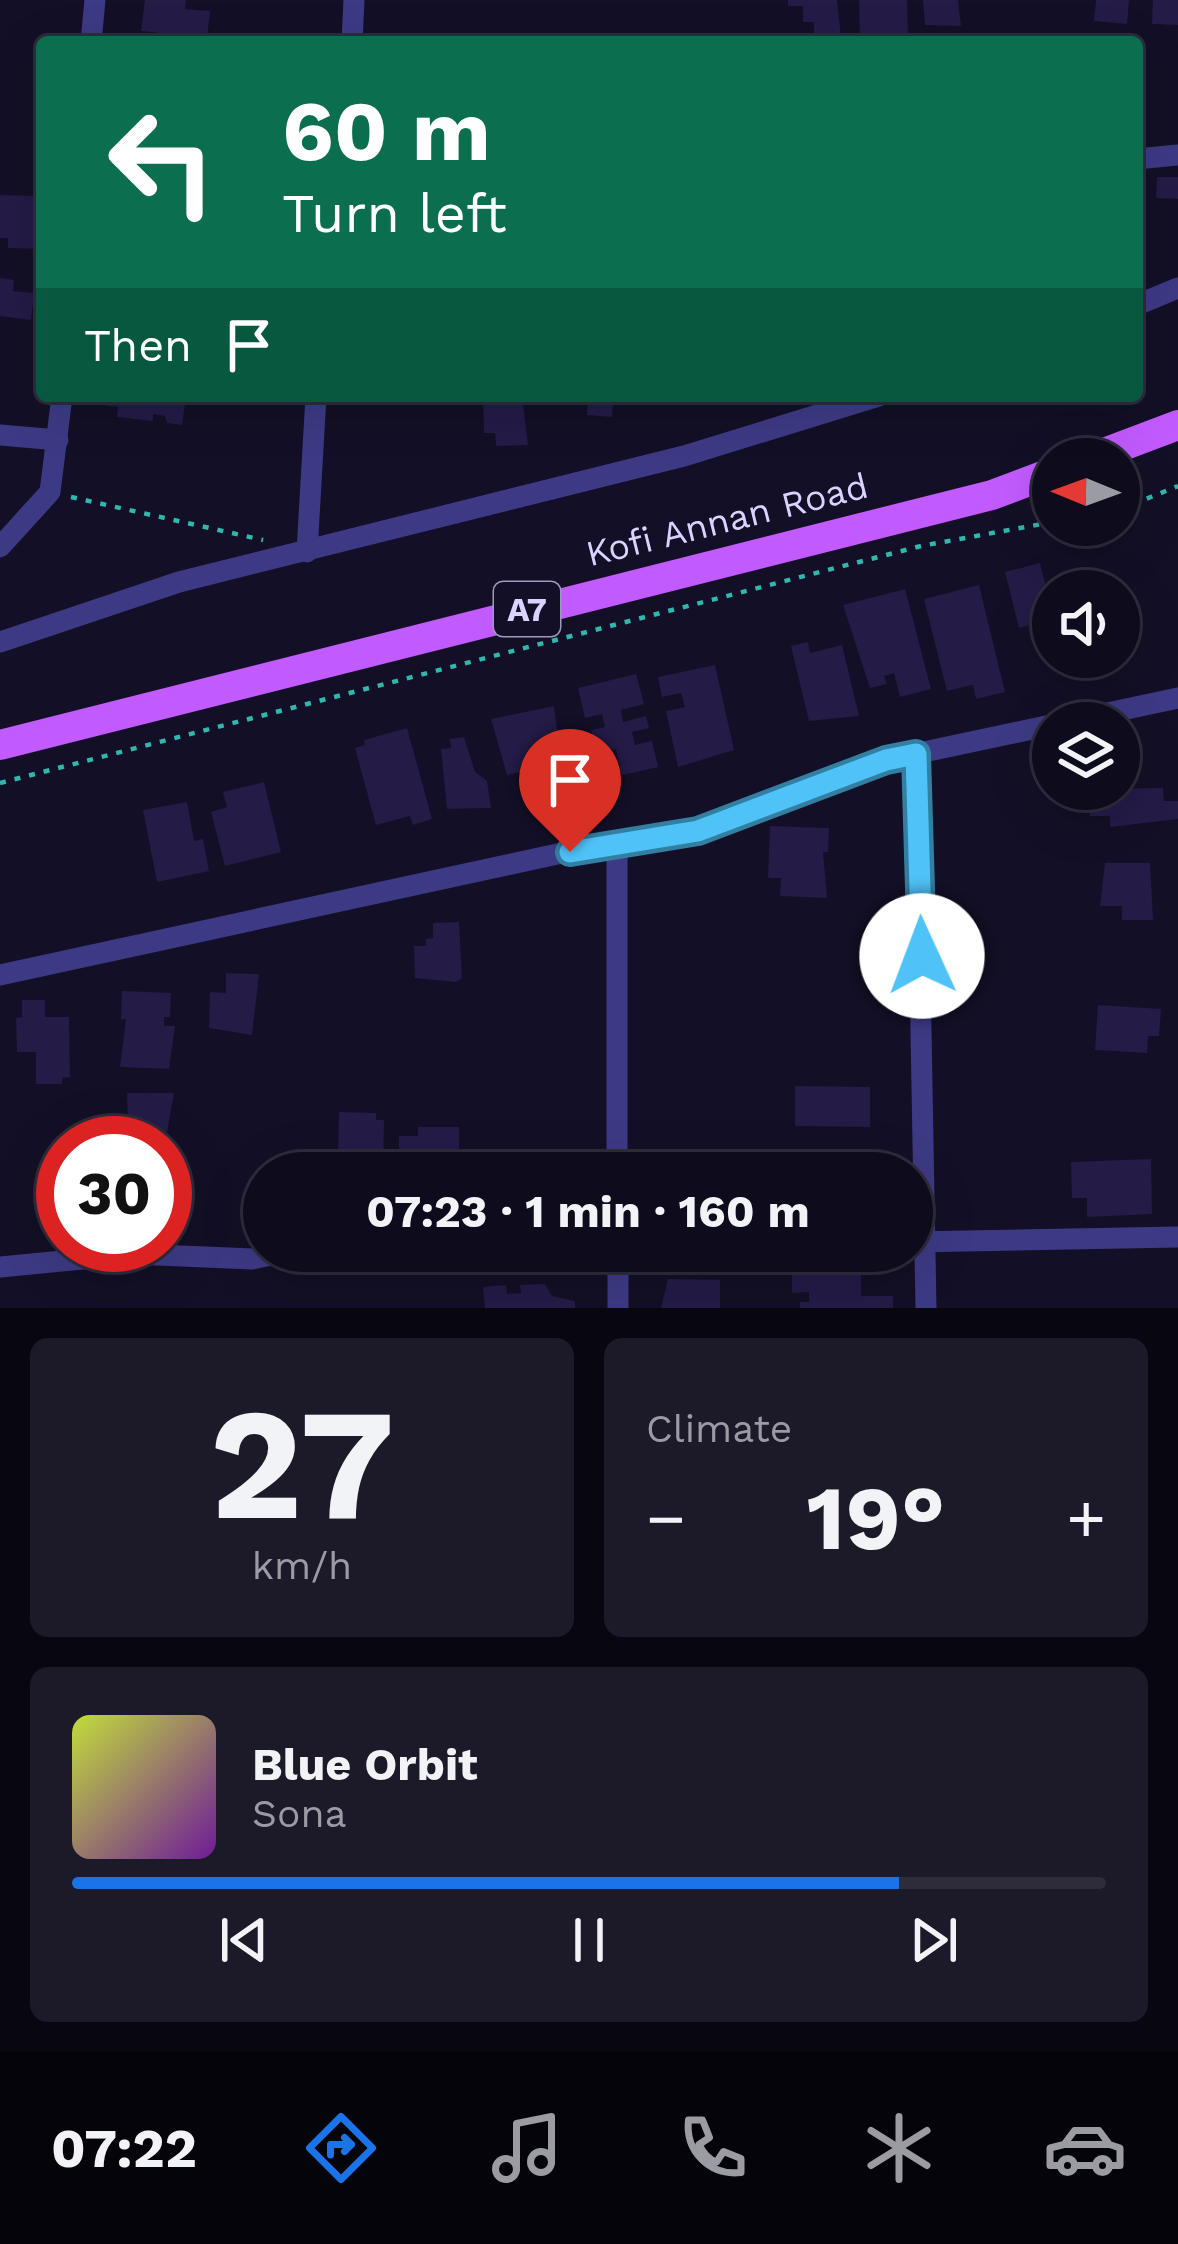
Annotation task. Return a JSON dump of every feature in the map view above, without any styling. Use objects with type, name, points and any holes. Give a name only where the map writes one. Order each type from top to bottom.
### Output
[{"type":"main road","points":[[1140,439],[1178,425]]},
{"type":"main road","name":"Kofi Annan Road","points":[[0,745],[992,495],[1032,480]]},
{"type":"street","points":[[92,36],[95,0]]},
{"type":"street","points":[[352,36],[354,0]]},
{"type":"street","points":[[1143,158],[1178,155]]},
{"type":"street","points":[[1143,303],[1178,288]]},
{"type":"street","points":[[0,547],[50,493],[61,402]]},
{"type":"street","points":[[307,552],[316,402]]},
{"type":"street","points":[[0,642],[179,582],[684,456],[860,402]]},
{"type":"street","points":[[0,435],[58,440]]},
{"type":"street","points":[[0,975],[616,842],[698,831],[886,760],[1178,698]]},
{"type":"street","points":[[916,754],[918,1152]]},
{"type":"street","points":[[616,842],[617,1152]]},
{"type":"street","points":[[933,1242],[1178,1237]]},
{"type":"street","points":[[0,1267],[134,1254],[243,1259]]},
{"type":"street","points":[[618,1272],[618,1308]]},
{"type":"street","points":[[922,1272],[926,1308]]},
{"type":"path","points":[[1140,501],[1178,486]]},
{"type":"path","points":[[50,493],[260,535],[277,559]]},
{"type":"path","points":[[0,783],[921,546],[1032,526]]},
{"type":"building","points":[[145,0],[186,0],[185,9],[210,11],[207,36],[141,31]]},
{"type":"building","points":[[788,0],[837,0],[841,36],[814,36],[814,22],[803,22],[803,6],[788,6]]},
{"type":"building","points":[[859,0],[907,0],[908,33],[860,36]]},
{"type":"building","points":[[923,0],[958,0],[961,26],[925,25]]},
{"type":"building","points":[[1096,0],[1129,0],[1127,24],[1094,21]]},
{"type":"building","points":[[1153,0],[1178,0],[1178,25],[1152,24]]},
{"type":"building","points":[[1157,177],[1178,177],[1178,199],[1156,198]]},
{"type":"building","points":[[0,195],[36,196],[36,249],[8,248],[8,238],[0,238]]},
{"type":"building","points":[[0,278],[14,280],[13,291],[34,293],[31,320],[0,316]]},
{"type":"building","points":[[185,402],[182,425],[153,414],[153,421],[117,417],[118,407],[95,404]]},
{"type":"building","points":[[483,402],[523,402],[528,445],[496,446],[495,433],[484,433]]},
{"type":"building","points":[[588,402],[619,402],[613,403],[612,417],[587,415]]},
{"type":"building","points":[[1040,563],[1042,570],[1032,570],[1032,634],[1030,625],[1019,628],[1005,572]]},
{"type":"building","points":[[979,585],[1005,692],[976,699],[973,685],[947,691],[924,599]]},
{"type":"building","points":[[905,589],[931,689],[900,697],[894,673],[884,676],[887,684],[870,688],[843,605]]},
{"type":"building","points":[[808,642],[810,653],[842,645],[859,716],[809,721],[791,646]]},
{"type":"building","points":[[715,665],[734,750],[678,767],[666,711],[685,707],[681,693],[662,697],[658,677]]},
{"type":"building","points":[[636,674],[644,704],[621,710],[623,722],[646,716],[649,728],[632,732],[635,745],[652,741],[658,767],[622,775],[616,749],[597,754],[591,730],[605,727],[602,714],[585,718],[578,688]]},
{"type":"building","points":[[554,706],[561,760],[541,764],[543,771],[553,769],[560,801],[526,807],[519,772],[507,775],[491,719]]},
{"type":"building","points":[[407,728],[432,819],[413,825],[410,816],[376,825],[355,748],[365,745],[364,740]]},
{"type":"building","points":[[464,737],[475,772],[487,781],[491,808],[447,809],[441,749],[451,748],[450,739]]},
{"type":"building","points":[[264,782],[281,852],[225,866],[211,812],[227,807],[223,792]]},
{"type":"building","points":[[1140,788],[1163,788],[1164,801],[1178,801],[1178,819],[1110,827],[1110,816],[1090,816],[1090,810],[1140,810]]},
{"type":"building","points":[[187,802],[194,841],[203,839],[209,871],[157,882],[143,810]]},
{"type":"building","points":[[770,826],[829,828],[828,852],[823,852],[827,898],[780,896],[781,878],[768,878]]},
{"type":"building","points":[[1105,863],[1150,863],[1153,920],[1122,920],[1122,906],[1100,906]]},
{"type":"building","points":[[459,922],[462,978],[456,982],[415,978],[414,946],[426,946],[426,939],[433,938],[433,923]]},
{"type":"building","points":[[226,973],[259,974],[252,1035],[209,1028],[210,992],[226,993]]},
{"type":"building","points":[[122,991],[171,993],[170,1017],[164,1017],[164,1026],[175,1026],[169,1069],[120,1067],[126,1019],[121,1019]]},
{"type":"building","points":[[22,1000],[45,1000],[45,1017],[69,1017],[70,1077],[62,1078],[62,1084],[36,1084],[36,1052],[17,1052],[16,1018],[22,1017]]},
{"type":"building","points":[[1098,1005],[1161,1009],[1159,1036],[1148,1036],[1147,1053],[1095,1050]]},
{"type":"building","points":[[795,1086],[870,1087],[870,1127],[795,1126]]},
{"type":"building","points":[[127,1093],[174,1093],[170,1116],[128,1116]]},
{"type":"building","points":[[339,1112],[376,1113],[376,1120],[384,1120],[383,1152],[338,1152]]},
{"type":"building","points":[[418,1127],[459,1127],[459,1152],[399,1152],[399,1136],[418,1136]]},
{"type":"building","points":[[1151,1159],[1152,1214],[1087,1217],[1087,1198],[1072,1198],[1071,1162]]},
{"type":"building","points":[[792,1272],[861,1272],[861,1296],[893,1296],[893,1308],[800,1308],[800,1302],[809,1302],[809,1292],[792,1293]]},
{"type":"building","points":[[668,1279],[720,1280],[720,1308],[661,1308]]},
{"type":"building","points":[[545,1284],[552,1296],[575,1301],[575,1308],[485,1308],[483,1287],[506,1285],[507,1294],[521,1293],[520,1285]]},
{"type":"route","points":[[570,852],[698,831],[886,760],[916,754],[922,956]]}]
